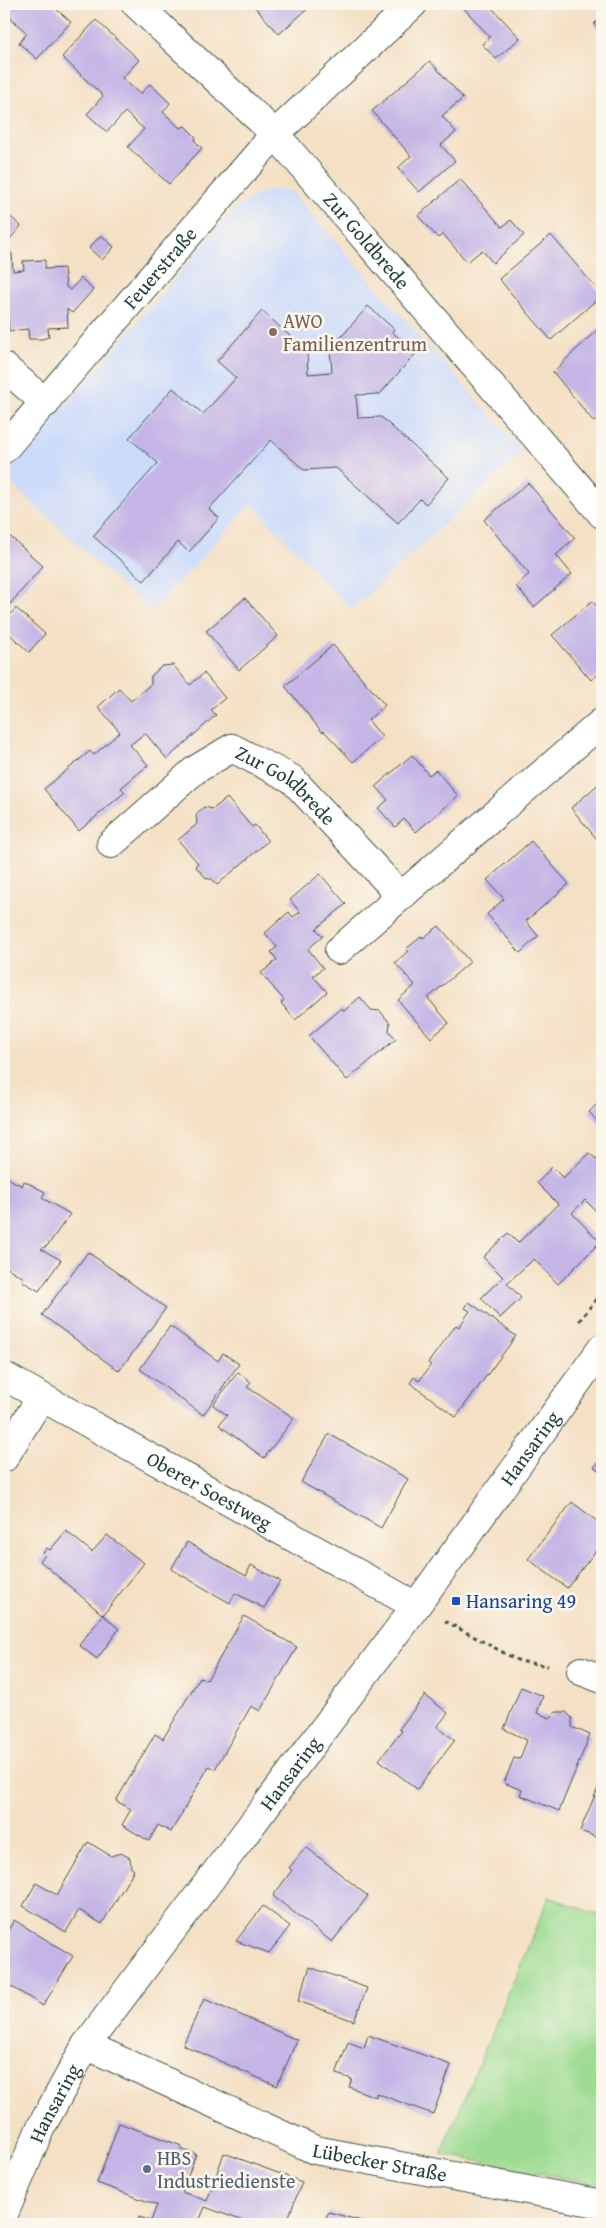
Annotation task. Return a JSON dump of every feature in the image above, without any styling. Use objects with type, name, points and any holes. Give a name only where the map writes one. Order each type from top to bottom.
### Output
[{"type":"street","name":"Zur Goldbrede","points":[[136,4],[275,134],[602,514]]},
{"type":"street","name":"Feuerstraße","points":[[4,449],[46,403],[275,134],[413,4]]},
{"type":"street","points":[[4,367],[46,403]]},
{"type":"street","points":[[339,950],[400,895],[602,722]]},
{"type":"street","name":"Zur Goldbrede","points":[[112,844],[195,770],[232,748],[292,779],[400,895]]},
{"type":"street","name":"Hansaring","points":[[4,2214],[40,2129],[86,2045],[416,1606],[602,1348]]},
{"type":"street","name":"Oberer Soestweg","points":[[4,1376],[416,1606]]},
{"type":"street","points":[[4,1458],[41,1397]]},
{"type":"street","name":"Lübecker Straße","points":[[86,2045],[315,2150],[602,2204]]},
{"type":"path","points":[[416,1606],[519,1661],[592,1675]]},
{"type":"shaded area","name":"AWO Familienzentrum","points":[[271,189],[292,192],[523,452],[351,610],[252,504],[151,612],[4,477],[232,212],[251,198]]},
{"type":"green space","points":[[549,1897],[602,1916],[602,2185],[441,2154]]},
{"type":"building","points":[[4,4],[57,4],[54,7],[71,22],[37,59],[19,43],[27,33],[4,12]]},
{"type":"building","points":[[252,4],[313,4],[279,34]]},
{"type":"building","points":[[460,4],[488,4],[520,38],[496,59],[482,44],[490,37]]},
{"type":"building","points":[[602,17],[602,34],[594,24]]},
{"type":"building","points":[[96,20],[139,60],[122,78],[140,94],[150,84],[170,103],[163,112],[180,128],[185,126],[196,137],[195,141],[202,148],[169,184],[128,147],[144,129],[125,112],[107,132],[87,114],[103,96],[62,57]]},
{"type":"building","points":[[430,61],[463,98],[442,116],[456,132],[441,145],[455,161],[419,192],[398,168],[411,156],[372,111]]},
{"type":"building","points":[[460,179],[502,227],[511,220],[524,235],[493,263],[482,250],[467,262],[443,234],[438,238],[418,216]]},
{"type":"building","points":[[4,211],[21,226],[4,246]]},
{"type":"building","points":[[101,235],[114,247],[102,260],[89,248]]},
{"type":"building","points":[[551,235],[602,295],[551,340],[499,279]]},
{"type":"building","points":[[4,247],[12,254],[13,271],[24,270],[23,261],[45,260],[45,269],[64,268],[66,287],[70,290],[81,278],[93,290],[72,313],[67,309],[68,327],[48,328],[49,337],[42,339],[29,339],[28,329],[9,331],[7,311],[4,311]]},
{"type":"building","points":[[368,306],[394,329],[392,332],[416,353],[380,394],[356,395],[358,418],[381,417],[449,478],[426,504],[420,499],[398,523],[336,468],[304,470],[271,440],[209,509],[219,518],[189,552],[178,542],[144,581],[93,536],[158,463],[129,438],[173,388],[203,414],[236,378],[217,361],[262,311],[307,351],[308,374],[332,372],[330,350]]},
{"type":"building","points":[[602,325],[602,415],[594,422],[553,372]]},
{"type":"building","points":[[528,483],[575,538],[556,555],[572,574],[534,607],[516,586],[529,574],[484,520]]},
{"type":"building","points":[[4,531],[43,566],[10,604],[4,599]]},
{"type":"building","points":[[245,598],[278,636],[239,670],[206,631]]},
{"type":"building","points":[[592,601],[602,613],[602,671],[591,680],[552,635]]},
{"type":"building","points":[[16,608],[45,634],[29,652],[4,629],[4,622]]},
{"type":"building","points":[[333,645],[385,705],[368,720],[382,737],[353,762],[324,731],[322,732],[285,686]]},
{"type":"building","points":[[173,665],[190,685],[204,673],[225,698],[211,710],[216,715],[167,759],[145,733],[130,745],[148,765],[121,788],[125,792],[79,831],[44,789],[90,751],[94,755],[120,732],[98,707],[119,688],[131,701],[151,684],[151,676],[162,666]]},
{"type":"building","points":[[412,755],[429,775],[436,770],[458,796],[416,832],[404,819],[395,827],[378,808],[388,800],[376,786]]},
{"type":"building","points":[[602,781],[602,845],[571,808]]},
{"type":"building","points":[[227,798],[252,827],[255,825],[268,841],[217,885],[212,879],[207,879],[195,866],[198,863],[178,840],[197,824],[196,814],[204,807],[213,809]]},
{"type":"building","points":[[531,841],[569,884],[526,921],[538,936],[520,953],[487,914],[504,899],[487,880]]},
{"type":"building","points":[[320,874],[346,904],[316,929],[323,936],[308,949],[323,968],[313,976],[327,992],[295,1020],[281,1003],[284,1000],[261,973],[277,960],[271,952],[277,947],[265,933],[289,912],[293,917],[300,912],[290,900]]},
{"type":"building","points":[[439,926],[470,962],[428,998],[449,1023],[431,1038],[398,1000],[415,985],[395,963],[408,951],[406,949],[422,936],[423,938]]},
{"type":"building","points":[[360,997],[371,1010],[380,1011],[390,1023],[389,1031],[396,1039],[347,1080],[309,1036],[342,1008],[344,1011]]},
{"type":"building","points":[[602,1099],[602,1126],[589,1112]]},
{"type":"building","points":[[602,1152],[602,1206],[597,1212],[585,1200],[572,1213],[600,1242],[558,1284],[534,1259],[507,1283],[521,1298],[500,1318],[481,1298],[503,1277],[483,1257],[508,1233],[518,1243],[558,1204],[537,1183],[552,1167],[563,1178],[589,1153],[596,1159]]},
{"type":"building","points":[[4,1176],[22,1186],[24,1181],[45,1192],[42,1198],[70,1214],[48,1245],[41,1249],[61,1260],[39,1291],[22,1281],[24,1278],[4,1266]]},
{"type":"building","points":[[88,1252],[166,1308],[119,1371],[42,1315]]},
{"type":"building","points":[[469,1302],[516,1336],[456,1417],[410,1383],[414,1377],[419,1381],[431,1365],[428,1363],[456,1325],[459,1327],[470,1311],[465,1308]]},
{"type":"building","points":[[170,1326],[218,1361],[223,1353],[239,1364],[203,1415],[140,1369]]},
{"type":"building","points":[[238,1372],[251,1382],[247,1387],[294,1418],[264,1458],[219,1425],[227,1415],[213,1405]]},
{"type":"building","points":[[329,1434],[408,1479],[381,1528],[301,1482]]},
{"type":"building","points":[[602,1460],[602,1473],[594,1467]]},
{"type":"building","points":[[572,1502],[602,1525],[602,1543],[567,1588],[528,1559]]},
{"type":"building","points":[[66,1531],[92,1552],[107,1535],[144,1563],[103,1615],[40,1561],[45,1555],[43,1553],[47,1548],[50,1550]]},
{"type":"building","points":[[187,1542],[246,1576],[251,1565],[280,1581],[264,1608],[235,1593],[230,1603],[171,1569]]},
{"type":"building","points":[[103,1615],[119,1629],[97,1659],[79,1645]]},
{"type":"building","points":[[244,1616],[297,1647],[260,1711],[251,1706],[215,1769],[209,1766],[171,1832],[158,1825],[149,1841],[122,1825],[131,1809],[116,1801],[155,1734],[163,1739],[200,1677],[207,1680]]},
{"type":"building","points":[[521,1687],[543,1696],[537,1713],[550,1718],[556,1712],[566,1712],[572,1718],[572,1727],[590,1735],[559,1811],[520,1795],[522,1790],[504,1783],[514,1758],[520,1759],[527,1740],[504,1729]]},
{"type":"building","points":[[425,1695],[448,1713],[437,1727],[455,1740],[417,1789],[379,1760],[402,1731],[399,1729]]},
{"type":"building","points":[[600,1783],[602,1784],[602,1839],[580,1831]]},
{"type":"building","points":[[88,1842],[111,1856],[121,1853],[130,1858],[131,1868],[134,1870],[102,1924],[79,1910],[66,1932],[23,1906],[36,1883],[57,1895]]},
{"type":"building","points":[[306,1847],[368,1896],[332,1942],[273,1896],[292,1870],[289,1868]]},
{"type":"building","points":[[263,1906],[290,1926],[269,1953],[236,1941]]},
{"type":"building","points":[[14,1920],[73,1956],[43,2006],[4,1982],[4,1937]]},
{"type":"building","points":[[310,1967],[367,1988],[354,2021],[298,2001]]},
{"type":"building","points":[[204,1999],[297,2040],[277,2086],[183,2045]]},
{"type":"building","points":[[368,2035],[451,2065],[433,2114],[376,2093],[376,2097],[349,2087],[352,2079],[336,2074],[348,2042],[364,2048]]},
{"type":"building","points":[[119,2123],[182,2146],[180,2149],[196,2154],[182,2192],[207,2201],[224,2153],[302,2182],[286,2224],[251,2224],[205,2207],[198,2224],[137,2224],[139,2217],[151,2221],[157,2205],[97,2183]]},
{"type":"building","points":[[329,2212],[372,2224],[322,2224]]},
{"type":"place","name":"AWO Familienzentrum","points":[[273,332]]},
{"type":"place","name":"Hansaring 49","points":[[456,1601]]},
{"type":"place","name":"HBS Industriedienste","points":[[147,2169]]}]
